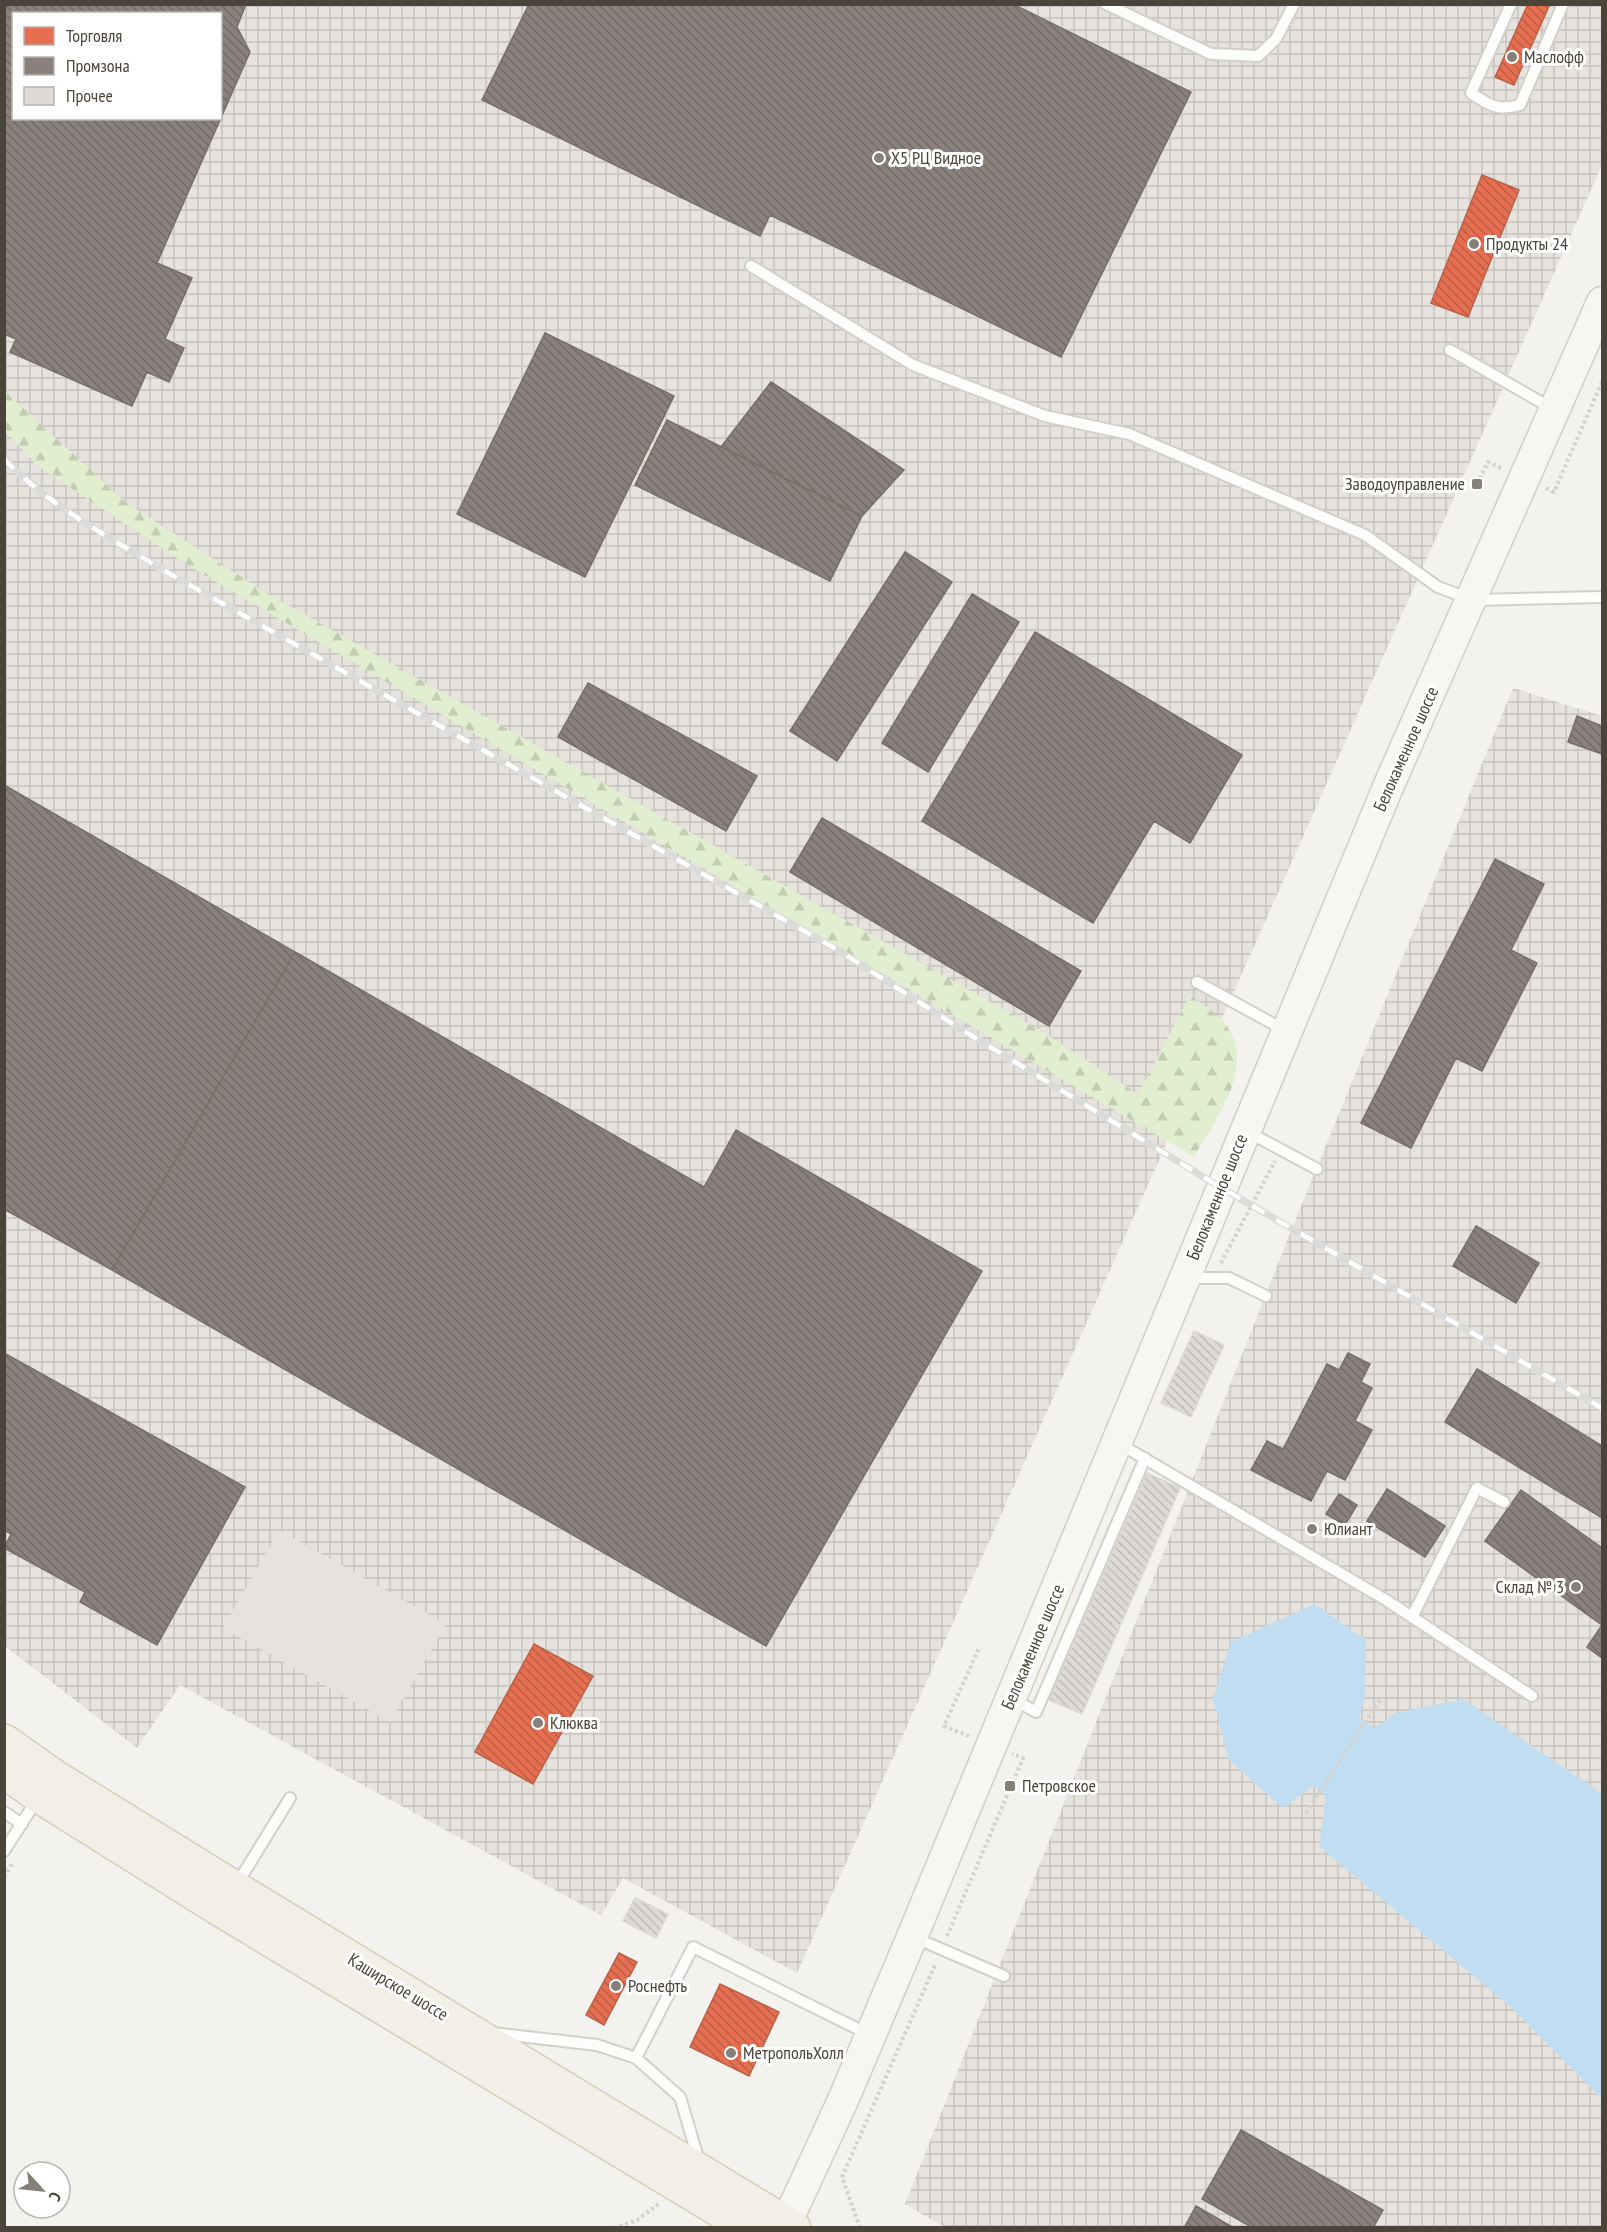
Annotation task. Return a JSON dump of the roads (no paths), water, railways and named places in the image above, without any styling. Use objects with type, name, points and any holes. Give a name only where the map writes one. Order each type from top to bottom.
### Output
[{"type":"main road","name":"Белокаменное шоссе","points":[[788,2226],[871,2035],[1118,1443],[1244,1130],[1388,787],[1473,600],[1602,302]]},
{"type":"main road","name":"Каширское шоссе","points":[[4,1741],[47,1787]]},
{"type":"main road","name":"Каширское шоссе","points":[[4,1772],[47,1787],[749,2228]]},
{"type":"main road","name":"Каширское шоссе","points":[[228,1899],[470,2030],[701,2169],[788,2226]]},
{"type":"lane","points":[[1106,4],[1211,54],[1258,56],[1276,39],[1294,4]]},
{"type":"lane","points":[[1511,4],[1471,93],[1485,103],[1503,110],[1520,105],[1563,4]]},
{"type":"lane","points":[[751,266],[913,365],[1045,416],[1129,434],[1365,535],[1438,587],[1473,600],[1602,597]]},
{"type":"lane","points":[[1450,350],[1556,410]]},
{"type":"lane","points":[[1197,982],[1286,1031]]},
{"type":"lane","points":[[1244,1130],[1317,1169]]},
{"type":"lane","points":[[1184,1278],[1229,1278],[1266,1296]]},
{"type":"lane","points":[[1118,1443],[1412,1617],[1532,1696]]},
{"type":"lane","points":[[1011,1699],[1036,1712],[1144,1458]]},
{"type":"lane","points":[[1412,1617],[1477,1488],[1504,1502]]},
{"type":"lane","points":[[4,1851],[47,1787]]},
{"type":"lane","points":[[228,1899],[290,1798]]},
{"type":"lane","points":[[4,1812],[22,1824]]},
{"type":"lane","points":[[912,1937],[1004,1976]]},
{"type":"lane","points":[[636,2058],[693,1947],[871,2035]]},
{"type":"lane","points":[[470,2030],[597,2044],[636,2058],[680,2097],[701,2169]]},
{"type":"water","points":[[1315,1604],[1366,1640],[1365,1698],[1359,1718],[1374,1728],[1396,1713],[1463,1699],[1602,1794],[1602,2099],[1512,2008],[1319,1846],[1326,1796],[1313,1786],[1283,1808],[1229,1760],[1213,1699],[1231,1642]]},
{"type":"railway","points":[[4,459],[21,476],[59,506],[163,570],[838,950],[964,1031],[1220,1187],[1602,1408]]},
{"type":"place","name":"Маслофф","points":[[1512,57]]},
{"type":"place","name":"X5 РЦ Видное","points":[[879,158]]},
{"type":"place","name":"Продукты 24","points":[[1474,244]]},
{"type":"place","name":"Заводоуправление","points":[[1477,484]]},
{"type":"place","name":"Юлиант","points":[[1312,1529]]},
{"type":"place","name":"Склад № 3","points":[[1576,1587]]},
{"type":"place","name":"Клюква","points":[[538,1723]]},
{"type":"place","name":"Петровское","points":[[1010,1786]]},
{"type":"place","name":"Роснефть","points":[[616,1986]]},
{"type":"place","name":"МетропольХолл","points":[[731,2053]]}]
